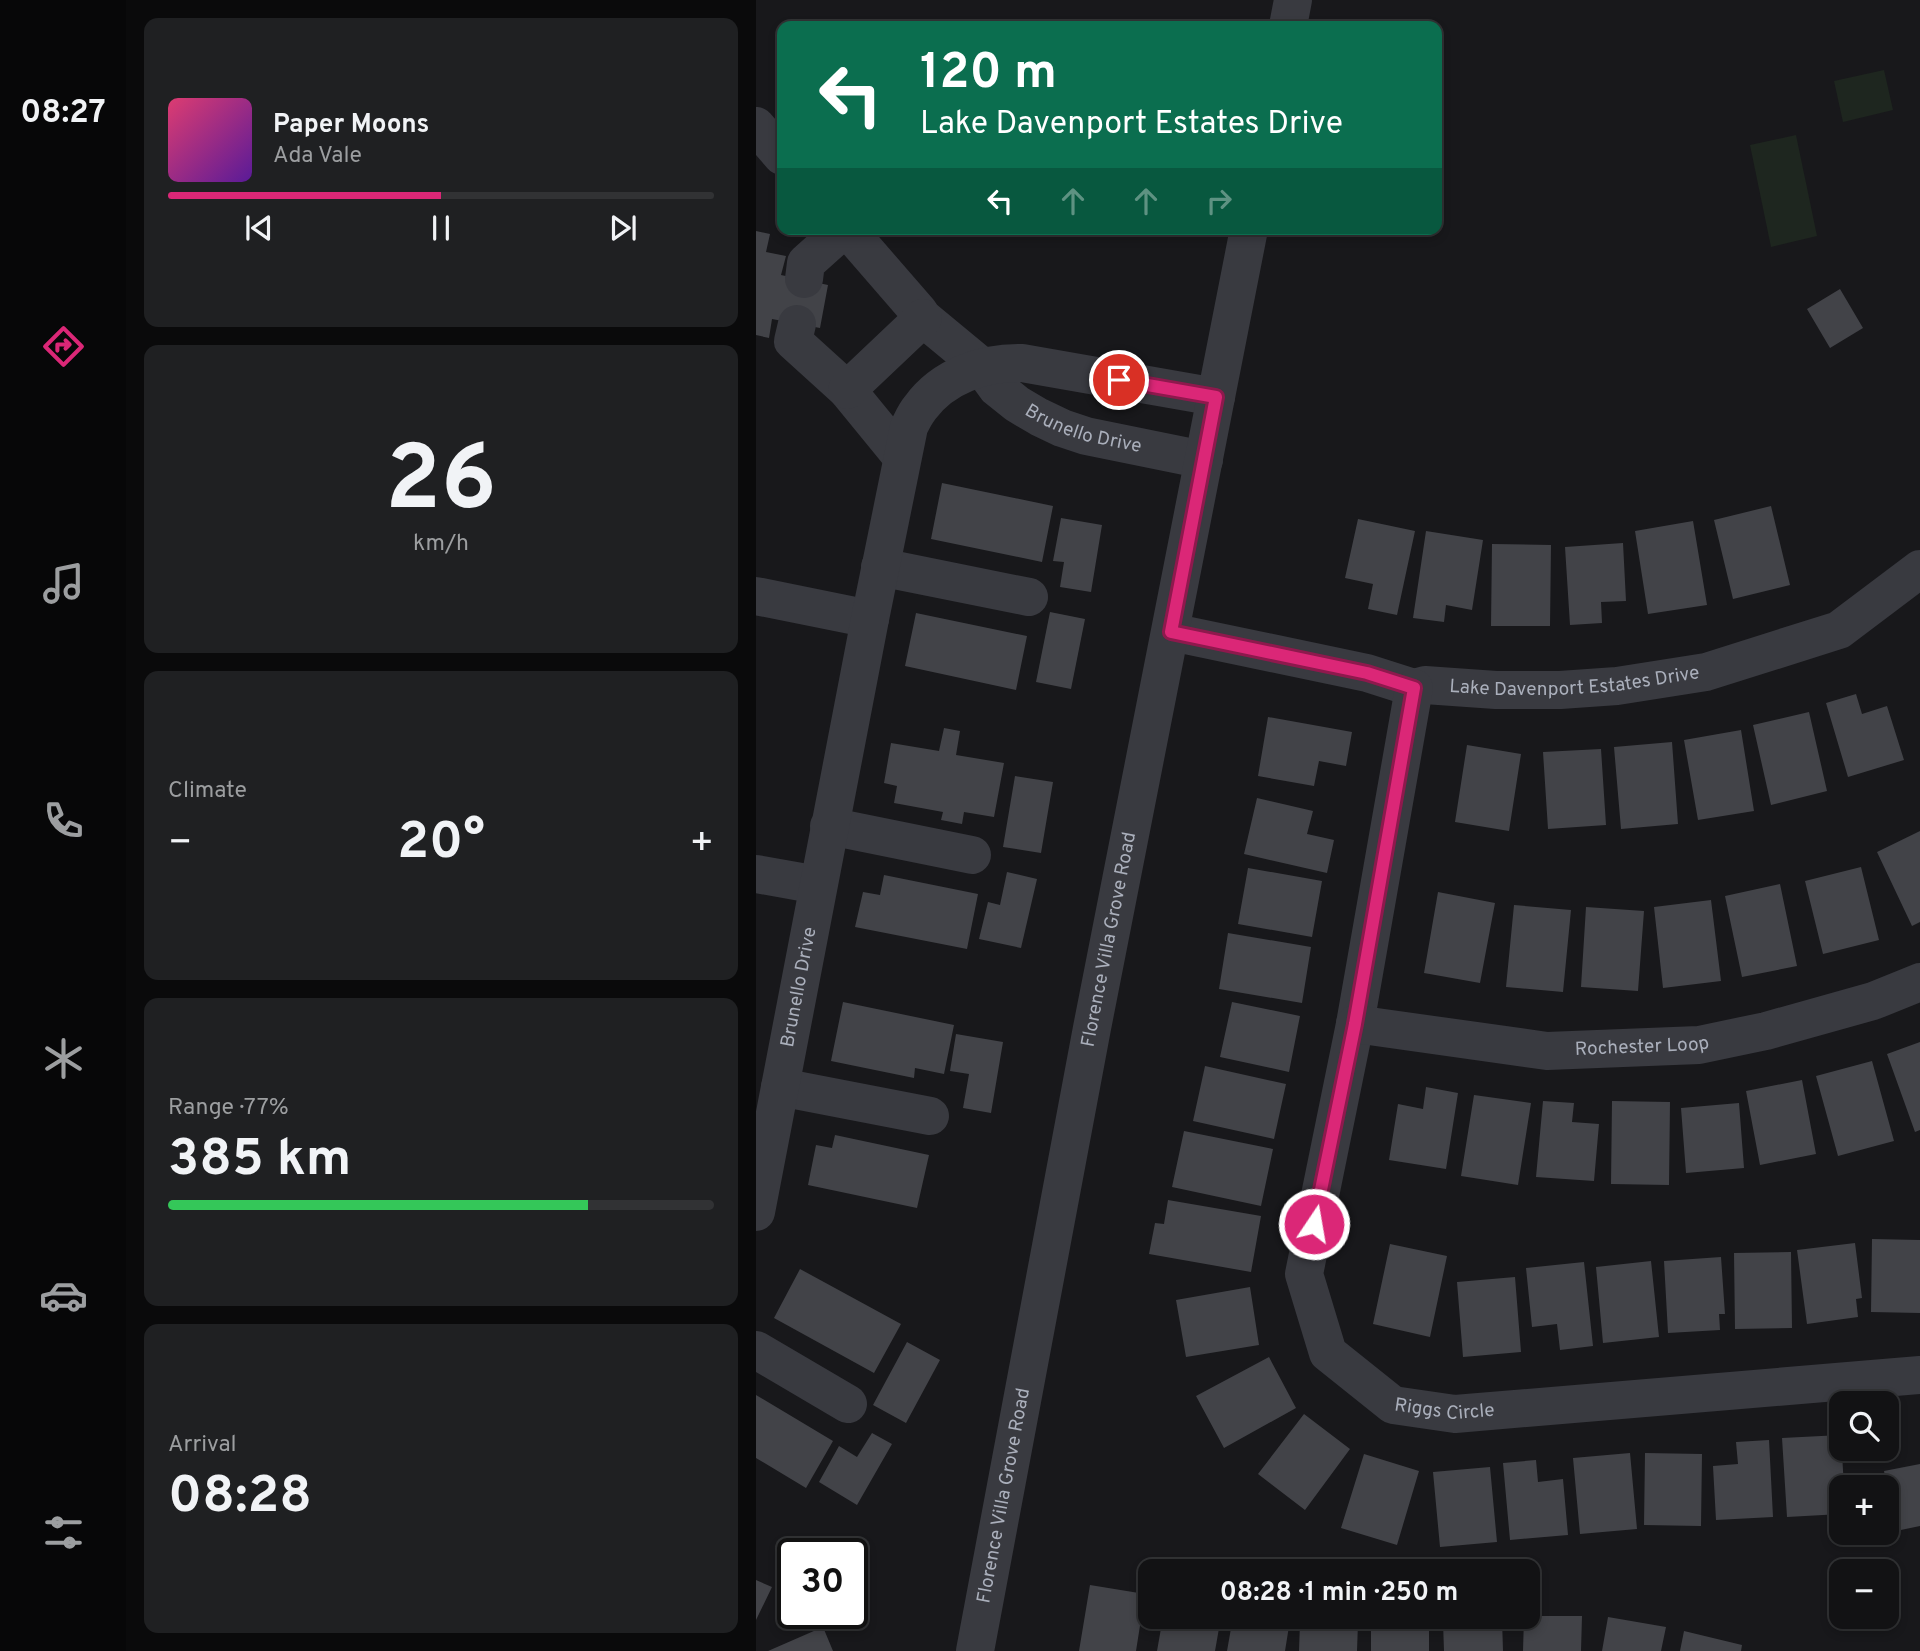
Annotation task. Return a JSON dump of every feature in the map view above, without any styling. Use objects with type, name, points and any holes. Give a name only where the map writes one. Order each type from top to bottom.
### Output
[{"type":"street","points":[[1289,21],[1293,0]]},
{"type":"street","points":[[756,126],[777,150]]},
{"type":"street","points":[[804,279],[806,263],[838,235]]},
{"type":"street","points":[[850,235],[923,318],[981,366]]},
{"type":"street","name":"Florence Villa Grove Road","points":[[975,1651],[1097,1005],[1248,235]]},
{"type":"street","points":[[847,390],[923,318]]},
{"type":"street","points":[[797,324],[793,341],[847,390],[901,456]]},
{"type":"street","name":"Brunello Drive","points":[[756,1212],[762,1153],[780,1087],[908,427],[919,408],[934,392],[981,366],[1002,363],[1022,363],[1216,397]]},
{"type":"street","name":"Brunello Drive","points":[[981,366],[997,388],[1017,404],[1062,428],[1111,442],[1204,460]]},
{"type":"street","points":[[880,567],[1029,597]]},
{"type":"street","name":"Lake Davenport Estates Drive","points":[[1171,632],[1367,673],[1414,688],[1425,685],[1496,690],[1560,690],[1617,686],[1706,671],[1839,630],[1919,573]]},
{"type":"street","points":[[756,596],[870,619]]},
{"type":"street","name":"Riggs Circle","points":[[1414,688],[1355,1024],[1304,1274],[1328,1353],[1393,1405],[1455,1414],[1920,1375]]},
{"type":"street","points":[[830,826],[972,855]]},
{"type":"street","points":[[756,874],[818,886]]},
{"type":"street","name":"Rochester Loop","points":[[1355,1024],[1547,1051],[1699,1045],[1766,1031],[1873,1002],[1920,982]]},
{"type":"street","points":[[780,1087],[930,1116]]},
{"type":"street","points":[[756,1350],[848,1404]]},
{"type":"shaded area","points":[[1884,70],[1893,110],[1843,122],[1834,81]]},
{"type":"shaded area","points":[[1796,135],[1817,236],[1771,247],[1750,145]]},
{"type":"building","points":[[756,231],[770,234],[766,252],[786,256],[781,275],[828,285],[820,328],[772,319],[769,338],[756,335]]},
{"type":"building","points":[[1840,289],[1863,328],[1830,348],[1807,309]]},
{"type":"building","points":[[942,483],[1053,506],[1042,562],[931,539]]},
{"type":"building","points":[[1771,506],[1790,585],[1733,599],[1714,520]]},
{"type":"building","points":[[1061,518],[1102,525],[1091,592],[1060,587],[1064,562],[1053,561]]},
{"type":"building","points":[[1358,519],[1415,531],[1397,615],[1368,609],[1373,584],[1345,578]]},
{"type":"building","points":[[1693,521],[1707,605],[1648,614],[1635,531]]},
{"type":"building","points":[[1426,531],[1483,540],[1472,610],[1446,605],[1444,622],[1413,618]]},
{"type":"building","points":[[1623,543],[1626,601],[1601,602],[1602,623],[1570,625],[1565,547]]},
{"type":"building","points":[[1492,544],[1551,545],[1550,626],[1491,626]]},
{"type":"building","points":[[1050,612],[1085,619],[1071,689],[1036,682]]},
{"type":"building","points":[[916,613],[1027,636],[1016,690],[905,666]]},
{"type":"building","points":[[1856,694],[1862,714],[1887,706],[1904,760],[1848,777],[1826,703]]},
{"type":"building","points":[[1809,712],[1827,791],[1771,805],[1753,725]]},
{"type":"building","points":[[1268,717],[1352,732],[1346,766],[1319,761],[1314,786],[1258,776]]},
{"type":"building","points":[[944,728],[960,731],[956,755],[1004,763],[994,817],[964,812],[962,824],[941,820],[943,812],[894,803],[897,786],[884,783],[891,743],[939,751]]},
{"type":"building","points":[[1741,730],[1754,811],[1698,820],[1684,740]]},
{"type":"building","points":[[1672,742],[1678,824],[1621,829],[1614,747]]},
{"type":"building","points":[[1467,745],[1521,754],[1509,831],[1455,822]]},
{"type":"building","points":[[1601,749],[1606,825],[1548,829],[1543,752]]},
{"type":"building","points":[[1015,776],[1053,782],[1041,853],[1003,847]]},
{"type":"building","points":[[1257,798],[1313,811],[1307,834],[1334,840],[1327,873],[1244,854]]},
{"type":"building","points":[[1920,831],[1920,922],[1912,926],[1877,852]]},
{"type":"building","points":[[1861,867],[1879,940],[1823,954],[1805,881]]},
{"type":"building","points":[[1248,868],[1322,881],[1312,937],[1238,924]]},
{"type":"building","points":[[1007,872],[1037,879],[1021,948],[979,939],[988,902],[1000,905]]},
{"type":"building","points":[[884,875],[978,894],[967,949],[855,927],[863,892],[880,895]]},
{"type":"building","points":[[1780,884],[1797,966],[1742,977],[1725,896]]},
{"type":"building","points":[[1438,892],[1495,903],[1480,983],[1424,973]]},
{"type":"building","points":[[1711,900],[1721,981],[1663,988],[1654,907]]},
{"type":"building","points":[[1514,905],[1571,910],[1563,992],[1506,987]]},
{"type":"building","points":[[1586,907],[1644,911],[1638,991],[1581,987]]},
{"type":"building","points":[[1228,933],[1311,947],[1302,1003],[1219,989]]},
{"type":"building","points":[[843,1002],[954,1025],[944,1074],[915,1068],[914,1078],[831,1061]]},
{"type":"building","points":[[1232,1002],[1300,1016],[1289,1072],[1220,1057]]},
{"type":"building","points":[[956,1034],[1003,1042],[991,1113],[963,1108],[969,1074],[950,1071]]},
{"type":"building","points":[[1920,1042],[1920,1130],[1915,1132],[1887,1054]]},
{"type":"building","points":[[1872,1061],[1894,1141],[1838,1156],[1816,1076]]},
{"type":"building","points":[[1205,1066],[1286,1084],[1274,1139],[1193,1121]]},
{"type":"building","points":[[1802,1080],[1816,1154],[1760,1165],[1746,1091]]},
{"type":"building","points":[[1426,1087],[1458,1093],[1446,1169],[1389,1160],[1398,1104],[1423,1109]]},
{"type":"building","points":[[1474,1095],[1531,1103],[1518,1185],[1461,1176]]},
{"type":"building","points":[[1543,1101],[1574,1103],[1572,1122],[1599,1124],[1594,1181],[1536,1177]]},
{"type":"building","points":[[1612,1101],[1670,1102],[1669,1185],[1611,1184]]},
{"type":"building","points":[[1739,1103],[1744,1168],[1686,1173],[1681,1108]]},
{"type":"building","points":[[1184,1131],[1273,1149],[1261,1206],[1172,1187]]},
{"type":"building","points":[[835,1135],[929,1155],[917,1208],[808,1185],[816,1145],[832,1148]]},
{"type":"building","points":[[1168,1200],[1261,1216],[1251,1272],[1149,1254],[1155,1223],[1164,1224]]},
{"type":"building","points":[[1872,1239],[1920,1240],[1920,1313],[1871,1312]]},
{"type":"building","points":[[1855,1243],[1862,1298],[1856,1299],[1858,1317],[1807,1324],[1797,1250]]},
{"type":"building","points":[[1390,1244],[1447,1256],[1430,1337],[1373,1324]]},
{"type":"building","points":[[1791,1252],[1792,1328],[1735,1329],[1734,1253]]},
{"type":"building","points":[[1721,1257],[1725,1314],[1719,1314],[1720,1330],[1668,1333],[1664,1261]]},
{"type":"building","points":[[1651,1261],[1659,1337],[1603,1343],[1596,1267]]},
{"type":"building","points":[[1584,1262],[1593,1346],[1560,1350],[1557,1324],[1532,1327],[1526,1268]]},
{"type":"building","points":[[800,1269],[901,1324],[874,1373],[774,1318]]},
{"type":"building","points":[[1515,1277],[1521,1352],[1463,1357],[1457,1282]]},
{"type":"building","points":[[1250,1287],[1259,1345],[1186,1357],[1176,1300]]},
{"type":"building","points":[[907,1342],[940,1360],[906,1423],[873,1405]]},
{"type":"building","points":[[1269,1357],[1296,1408],[1224,1448],[1196,1396]]},
{"type":"building","points":[[756,1395],[833,1441],[806,1488],[756,1458]]},
{"type":"building","points":[[1304,1414],[1350,1449],[1305,1510],[1258,1474]]},
{"type":"building","points":[[872,1433],[892,1444],[857,1505],[819,1482],[839,1446],[857,1457]]},
{"type":"building","points":[[1829,1436],[1829,1461],[1842,1461],[1843,1475],[1829,1475],[1829,1515],[1787,1517],[1782,1438]]},
{"type":"building","points":[[1769,1440],[1773,1517],[1716,1520],[1713,1466],[1738,1464],[1736,1442]]},
{"type":"building","points":[[1630,1453],[1637,1529],[1580,1534],[1573,1458]]},
{"type":"building","points":[[1645,1453],[1702,1454],[1701,1526],[1644,1525]]},
{"type":"building","points":[[1364,1454],[1419,1471],[1397,1545],[1341,1528]]},
{"type":"building","points":[[1536,1460],[1538,1482],[1563,1479],[1568,1535],[1510,1540],[1503,1463]]},
{"type":"building","points":[[1920,1464],[1920,1526],[1899,1530],[1899,1475],[1885,1475],[1884,1471]]},
{"type":"building","points":[[1490,1467],[1497,1542],[1440,1547],[1433,1472]]},
{"type":"building","points":[[756,1580],[772,1587],[756,1620]]},
{"type":"building","points":[[1090,1585],[1138,1593],[1139,1629],[1136,1651],[1079,1651]]},
{"type":"building","points":[[1540,1616],[1582,1616],[1581,1651],[1523,1651],[1524,1629],[1540,1629]]},
{"type":"building","points":[[1608,1617],[1666,1627],[1661,1651],[1602,1651]]},
{"type":"building","points":[[824,1629],[833,1651],[768,1651]]},
{"type":"building","points":[[1161,1629],[1219,1629],[1215,1651],[1157,1651]]},
{"type":"building","points":[[1231,1629],[1289,1629],[1285,1651],[1227,1651]]},
{"type":"building","points":[[1300,1629],[1358,1629],[1357,1651],[1299,1651]]},
{"type":"building","points":[[1371,1629],[1429,1629],[1429,1651],[1371,1651]]},
{"type":"building","points":[[1443,1629],[1502,1629],[1503,1651],[1444,1651]]},
{"type":"building","points":[[1684,1631],[1742,1645],[1741,1651],[1680,1651]]},
{"type":"route","points":[[1119,380],[1216,397],[1171,632],[1367,673],[1414,688],[1355,1024],[1314,1224]]}]
